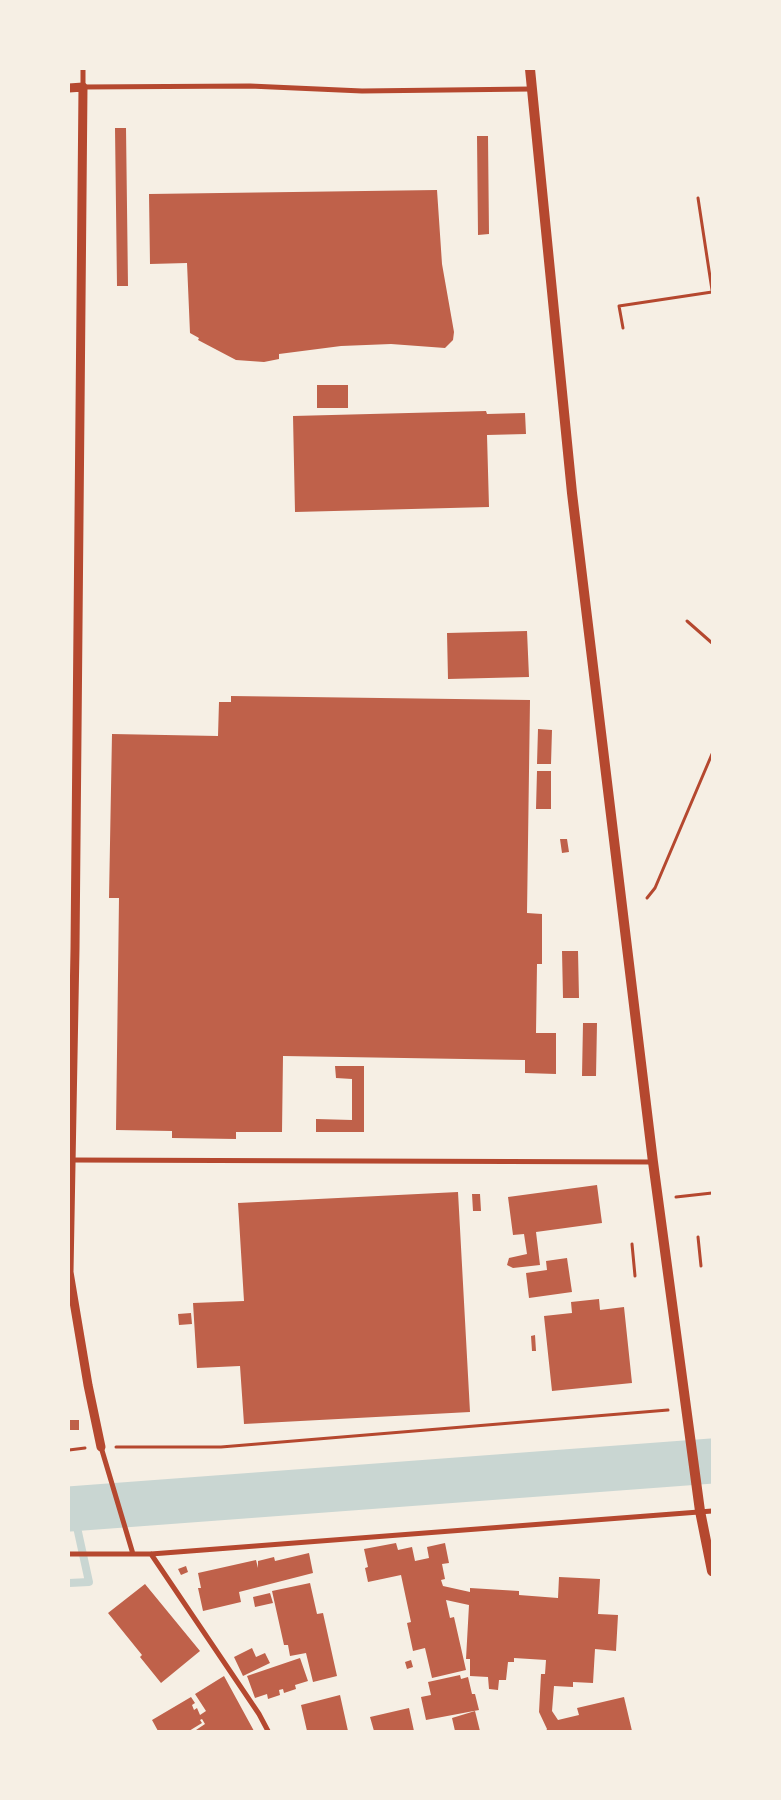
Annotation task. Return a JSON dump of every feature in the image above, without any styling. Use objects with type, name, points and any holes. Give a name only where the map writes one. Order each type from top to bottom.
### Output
[{"type":"main road","points":[[530,69],[530,89],[572,493],[653,1162],[700,1511],[712,1571]]},
{"type":"street","points":[[83,69],[72,949],[72,1160],[69,1272],[88,1386],[101,1447],[133,1554]]},
{"type":"street","points":[[69,88],[250,86],[362,91],[530,89]]},
{"type":"street","points":[[72,1160],[653,1162]]},
{"type":"street","points":[[69,1554],[151,1554],[712,1511]]},
{"type":"street","points":[[151,1554],[259,1714],[268,1731]]},
{"type":"path","points":[[623,328],[619,306],[712,291],[698,198]]},
{"type":"path","points":[[687,621],[712,643]]},
{"type":"path","points":[[647,898],[655,888],[712,754]]},
{"type":"path","points":[[658,1199],[712,1193]]},
{"type":"path","points":[[698,1236],[701,1266]]},
{"type":"path","points":[[632,1244],[635,1276]]},
{"type":"path","points":[[69,1450],[101,1447],[221,1447],[686,1409]]},
{"type":"building","points":[[115,128],[126,128],[128,286],[117,286]]},
{"type":"building","points":[[477,136],[488,136],[489,234],[478,235]]},
{"type":"building","points":[[437,190],[442,264],[454,332],[453,340],[445,348],[391,344],[341,346],[279,354],[279,359],[264,362],[236,360],[198,340],[199,338],[190,333],[187,263],[150,264],[149,194]]},
{"type":"building","points":[[317,385],[348,385],[348,408],[317,408]]},
{"type":"building","points":[[486,411],[487,414],[525,413],[526,434],[487,435],[489,507],[295,512],[293,416]]},
{"type":"building","points":[[527,631],[529,677],[448,679],[447,633]]},
{"type":"building","points":[[231,696],[530,700],[527,913],[542,914],[542,964],[537,964],[536,1033],[556,1033],[556,1074],[525,1073],[525,1060],[283,1056],[282,1132],[236,1132],[236,1139],[172,1138],[172,1131],[116,1130],[119,898],[109,898],[112,734],[218,736],[219,702],[231,702]]},
{"type":"building","points":[[538,729],[552,730],[551,764],[537,764]]},
{"type":"building","points":[[537,771],[551,771],[551,809],[536,809]]},
{"type":"building","points":[[560,839],[567,839],[569,852],[562,853]]},
{"type":"building","points":[[562,951],[578,951],[579,998],[563,998]]},
{"type":"building","points":[[583,1023],[597,1023],[596,1076],[582,1076]]},
{"type":"building","points":[[335,1066],[364,1066],[364,1132],[316,1132],[316,1119],[352,1120],[352,1079],[336,1078]]},
{"type":"building","points":[[597,1185],[602,1223],[536,1232],[540,1265],[513,1268],[507,1265],[509,1258],[527,1254],[524,1234],[513,1235],[508,1197]]},
{"type":"building","points":[[458,1192],[470,1412],[244,1424],[240,1366],[197,1368],[193,1303],[244,1301],[238,1203]]},
{"type":"building","points":[[472,1194],[480,1194],[481,1211],[473,1211]]},
{"type":"building","points":[[567,1258],[572,1292],[529,1298],[526,1273],[547,1270],[546,1261]]},
{"type":"building","points":[[599,1299],[600,1310],[624,1307],[632,1383],[552,1391],[544,1316],[572,1313],[571,1302]]},
{"type":"building","points":[[191,1313],[192,1324],[179,1325],[178,1314]]},
{"type":"building","points":[[535,1335],[536,1351],[532,1351],[531,1336]]},
{"type":"building","points":[[69,1420],[79,1420],[79,1430],[69,1430]]},
{"type":"building","points":[[396,1543],[398,1550],[412,1547],[415,1561],[429,1558],[427,1547],[445,1543],[449,1563],[442,1564],[445,1579],[441,1580],[443,1586],[470,1592],[470,1588],[519,1591],[519,1595],[558,1598],[559,1577],[600,1579],[598,1614],[618,1615],[616,1651],[595,1649],[593,1683],[573,1682],[573,1687],[554,1686],[552,1711],[558,1720],[579,1715],[577,1708],[624,1697],[632,1731],[546,1731],[547,1729],[539,1712],[541,1674],[545,1674],[546,1660],[514,1658],[514,1662],[508,1662],[506,1680],[499,1680],[498,1690],[489,1689],[488,1677],[470,1676],[470,1659],[466,1659],[469,1605],[446,1600],[450,1618],[454,1617],[466,1670],[432,1678],[425,1648],[413,1651],[407,1623],[411,1622],[401,1575],[368,1582],[365,1568],[368,1567],[364,1549]]},
{"type":"building","points":[[309,1553],[313,1573],[239,1592],[241,1602],[203,1611],[198,1588],[201,1588],[198,1573],[256,1560],[258,1568],[258,1561],[274,1557],[275,1561]]},
{"type":"building","points":[[186,1566],[188,1572],[181,1575],[178,1569]]},
{"type":"building","points":[[310,1583],[317,1614],[323,1613],[337,1676],[313,1682],[306,1653],[290,1656],[288,1645],[284,1645],[272,1591]]},
{"type":"building","points":[[145,1584],[200,1651],[161,1683],[140,1657],[142,1655],[108,1613]]},
{"type":"building","points":[[270,1593],[273,1603],[255,1607],[253,1597]]},
{"type":"building","points":[[252,1648],[256,1657],[265,1653],[270,1663],[243,1676],[234,1657]]},
{"type":"building","points":[[300,1658],[308,1681],[295,1685],[296,1689],[284,1693],[283,1689],[279,1690],[280,1695],[268,1699],[267,1694],[255,1698],[247,1676]]},
{"type":"building","points":[[411,1660],[413,1667],[407,1669],[405,1662]]},
{"type":"building","points":[[460,1675],[461,1679],[468,1677],[472,1694],[475,1694],[479,1710],[426,1720],[421,1697],[431,1695],[428,1682]]},
{"type":"building","points":[[224,1676],[254,1731],[197,1731],[205,1724],[202,1719],[200,1720],[202,1723],[189,1731],[158,1731],[152,1720],[191,1697],[195,1703],[192,1705],[194,1710],[197,1708],[200,1715],[206,1711],[195,1694]]},
{"type":"building","points":[[340,1695],[348,1731],[307,1731],[301,1705]]},
{"type":"building","points":[[409,1708],[414,1731],[374,1731],[370,1717]]},
{"type":"building","points":[[475,1711],[480,1731],[455,1731],[452,1718]]},
{"type":"waterway","points":[[69,1509],[712,1461]]},
{"type":"waterway","points":[[69,1583],[89,1582],[73,1509]]}]
